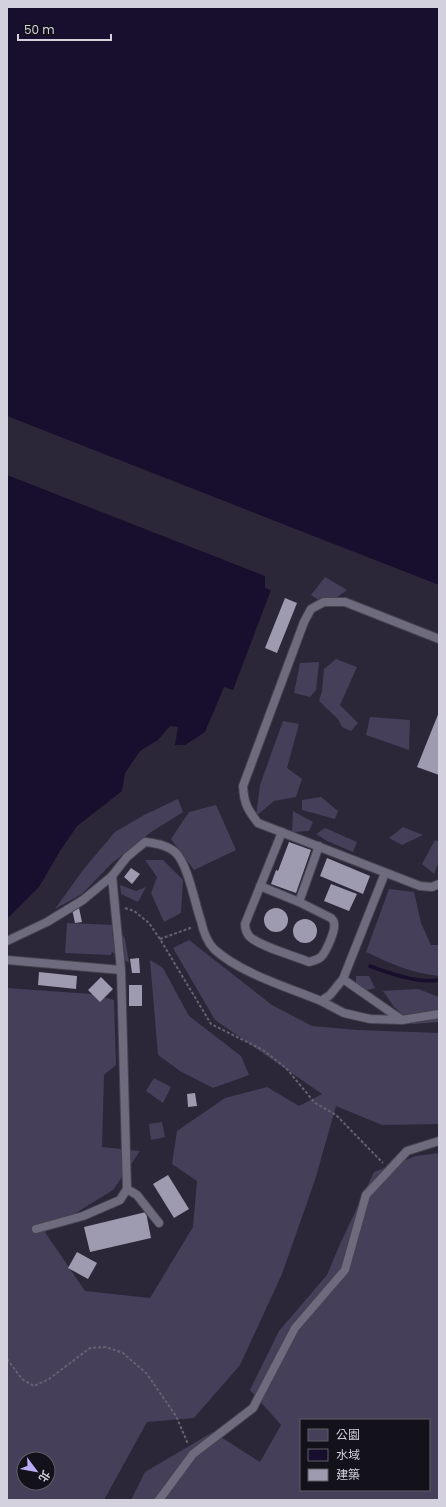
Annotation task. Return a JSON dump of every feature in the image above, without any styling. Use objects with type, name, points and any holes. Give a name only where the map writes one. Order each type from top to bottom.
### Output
[{"type":"lane","points":[[439,639],[345,602],[324,602],[311,609],[304,622],[243,786],[244,800],[248,811],[258,823],[420,886],[432,887],[439,884]]},
{"type":"lane","points":[[260,886],[326,914],[334,922],[334,928],[325,951],[320,958],[309,962],[256,942],[246,931],[245,924],[260,886],[282,832]]},
{"type":"lane","points":[[7,941],[46,922],[83,900],[112,876],[126,857],[144,842],[161,844],[175,852],[184,865],[206,937],[213,948],[238,967],[321,1001],[344,1013],[370,1019],[402,1020],[439,1014]]},
{"type":"lane","points":[[299,902],[319,846]]},
{"type":"lane","points":[[321,1001],[330,995],[343,979],[386,873]]},
{"type":"lane","points":[[36,1230],[83,1216],[120,1200],[127,1189],[121,970],[112,876]]},
{"type":"lane","points":[[7,960],[121,970]]},
{"type":"lane","points":[[343,979],[402,1020]]},
{"type":"lane","points":[[159,1500],[193,1454],[253,1408],[295,1328],[345,1270],[366,1195],[407,1151],[439,1141]]},
{"type":"lane","points":[[127,1189],[137,1195],[159,1223]]},
{"type":"path","points":[[115,903],[134,911],[149,923],[211,1024],[263,1050],[286,1068],[315,1103],[336,1115],[390,1170]]},
{"type":"path","points":[[160,939],[202,924]]},
{"type":"path","points":[[7,1359],[22,1379],[34,1386],[49,1379],[90,1348],[106,1347],[123,1353],[147,1374],[176,1416],[193,1454]]},
{"type":"green space","points":[[325,577],[347,590],[326,605],[311,595]]},
{"type":"green space","points":[[336,659],[357,667],[340,705],[358,723],[351,731],[342,727],[338,719],[319,701],[322,691],[324,669]]},
{"type":"green space","points":[[319,662],[316,690],[310,697],[294,693],[300,663]]},
{"type":"green space","points":[[370,717],[410,720],[409,750],[366,735]]},
{"type":"green space","points":[[283,721],[299,724],[287,768],[302,779],[296,797],[274,801],[256,816],[260,785]]},
{"type":"green space","points":[[321,797],[338,811],[335,819],[302,810],[302,800]]},
{"type":"green space","points":[[178,799],[183,812],[151,832],[111,864],[82,894],[55,909],[83,870],[115,832],[144,815]]},
{"type":"green space","points":[[216,805],[236,850],[194,870],[171,839],[189,812]]},
{"type":"green space","points":[[293,811],[313,822],[309,831],[292,832]]},
{"type":"green space","points":[[403,827],[423,835],[402,845],[389,838]]},
{"type":"green space","points":[[325,828],[357,842],[353,852],[327,841],[316,834]]},
{"type":"green space","points":[[435,840],[439,842],[439,861],[434,874],[422,864]]},
{"type":"green space","points":[[145,860],[163,860],[183,880],[181,913],[164,922],[151,893],[157,877]]},
{"type":"green space","points":[[120,885],[136,891],[146,887],[138,902],[121,894]]},
{"type":"green space","points":[[389,889],[414,892],[421,923],[431,945],[439,945],[439,976],[420,973],[366,952]]},
{"type":"green space","points":[[67,923],[113,925],[112,935],[123,935],[125,939],[129,963],[112,952],[111,955],[65,953]]},
{"type":"green space","points":[[189,940],[272,1005],[312,1026],[357,1030],[439,1033],[439,1124],[382,1125],[336,1106],[315,1180],[282,1274],[240,1365],[194,1418],[147,1422],[104,1500],[7,1500],[7,988],[91,994],[114,1000],[116,1065],[104,1075],[102,1147],[140,1151],[113,1190],[45,1232],[85,1291],[150,1298],[193,1227],[197,1181],[172,1164],[177,1131],[225,1098],[267,1087],[299,1106],[322,1094],[215,1020],[173,948]]},
{"type":"green space","points":[[150,960],[163,968],[189,1016],[241,1056],[249,1075],[213,1088],[180,1071],[158,1055]]},
{"type":"green space","points":[[356,976],[369,976],[375,988],[356,993]]},
{"type":"green space","points":[[418,989],[439,997],[439,1022],[413,1024],[394,1007],[383,991]]},
{"type":"green space","points":[[154,1078],[171,1087],[163,1103],[146,1091]]},
{"type":"green space","points":[[162,1122],[165,1137],[151,1140],[149,1124]]},
{"type":"green space","points":[[439,1153],[439,1500],[131,1500],[145,1472],[213,1432],[260,1462],[281,1425],[250,1390],[279,1331],[327,1275],[374,1172],[416,1156]]},
{"type":"water","points":[[7,7],[439,7],[439,585],[7,416]]},
{"type":"water","points":[[7,475],[265,576],[265,588],[271,590],[233,690],[224,687],[205,732],[185,745],[175,745],[178,727],[170,726],[158,740],[140,751],[125,773],[122,791],[77,826],[60,851],[39,887],[7,919]]},
{"type":"building","points":[[285,598],[297,603],[277,653],[265,648]]},
{"type":"building","points":[[439,712],[439,775],[417,767]]},
{"type":"building","points":[[289,842],[311,850],[296,893],[271,884],[276,870],[278,871]]},
{"type":"building","points":[[327,858],[370,876],[363,894],[320,876]]},
{"type":"building","points":[[131,868],[140,874],[132,884],[124,877]]},
{"type":"building","points":[[331,884],[357,894],[349,911],[324,901]]},
{"type":"building","points":[[79,908],[82,922],[75,923],[72,909]]},
{"type":"building","points":[[276,908],[285,911],[288,920],[285,929],[276,932],[267,929],[264,920],[267,911]]},
{"type":"building","points":[[305,919],[314,922],[317,931],[314,940],[305,943],[296,940],[293,931],[296,922]]},
{"type":"building","points":[[139,958],[140,973],[132,973],[130,959]]},
{"type":"building","points":[[39,972],[77,976],[76,989],[38,985]]},
{"type":"building","points":[[101,977],[113,989],[100,1002],[88,990]]},
{"type":"building","points":[[129,985],[142,985],[142,1006],[129,1006]]},
{"type":"building","points":[[195,1093],[197,1106],[188,1107],[187,1094]]},
{"type":"building","points":[[168,1175],[189,1209],[174,1218],[153,1184]]},
{"type":"building","points":[[146,1212],[151,1238],[90,1252],[84,1227]]},
{"type":"building","points":[[77,1252],[97,1263],[88,1279],[68,1268]]},
{"type":"waterway","points":[[370,966],[394,975],[413,979],[431,981],[439,980]]}]
